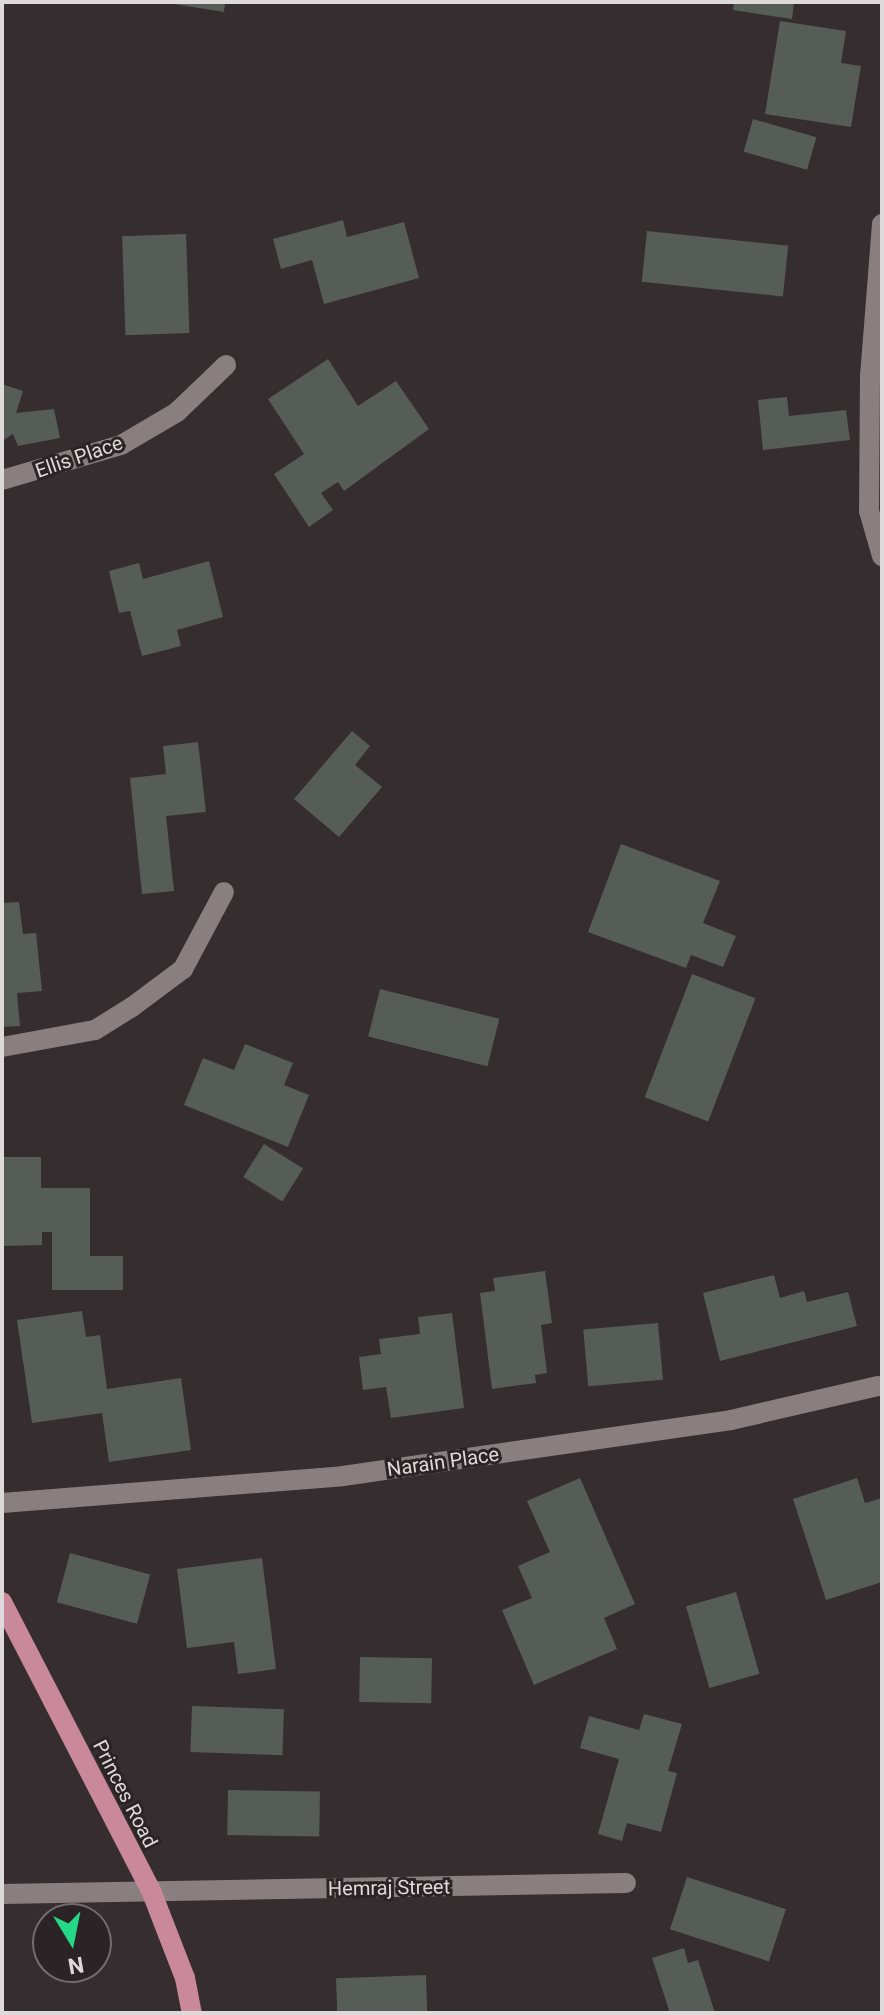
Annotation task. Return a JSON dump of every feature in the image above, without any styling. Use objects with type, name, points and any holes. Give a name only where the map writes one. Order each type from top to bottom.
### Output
[{"type":"main road","name":"Princes Road","points":[[2,1602],[152,1893],[185,1978],[192,2013]]},
{"type":"street","points":[[882,224],[870,375],[869,511],[882,556]]},
{"type":"street","name":"Ellis Place","points":[[2,480],[121,445],[177,412],[226,365]]},
{"type":"street","points":[[2,1047],[95,1030],[132,1007],[183,969],[224,892]]},
{"type":"street","name":"Narain Place","points":[[2,1503],[343,1476],[731,1420],[878,1386]]},
{"type":"street","name":"Hemraj Street","points":[[2,1894],[626,1883]]},
{"type":"building","points":[[162,2],[225,2],[224,12]]},
{"type":"building","points":[[734,2],[794,2],[792,19],[733,10]]},
{"type":"building","points":[[780,21],[846,31],[841,63],[861,66],[851,127],[765,114]]},
{"type":"building","points":[[753,119],[816,137],[807,170],[744,152]]},
{"type":"building","points":[[343,220],[347,237],[404,222],[419,278],[324,304],[312,260],[281,269],[273,239]]},
{"type":"building","points":[[647,231],[788,246],[783,297],[642,282]]},
{"type":"building","points":[[186,234],[189,333],[125,335],[122,236]]},
{"type":"building","points":[[328,359],[358,406],[396,381],[429,429],[344,491],[338,482],[321,493],[333,510],[309,527],[274,474],[304,454],[268,399]]},
{"type":"building","points":[[2,384],[23,391],[16,413],[54,409],[60,438],[18,446],[13,434],[2,441]]},
{"type":"building","points":[[787,397],[789,416],[846,410],[850,440],[763,450],[758,400]]},
{"type":"building","points":[[209,561],[223,617],[177,630],[181,646],[142,656],[130,611],[119,613],[109,571],[139,563],[143,579]]},
{"type":"building","points":[[352,731],[370,746],[355,765],[382,787],[339,837],[294,799]]},
{"type":"building","points":[[198,742],[206,812],[166,816],[174,891],[142,894],[130,778],[166,774],[163,746]]},
{"type":"building","points":[[621,844],[720,881],[703,923],[736,936],[723,967],[691,955],[686,968],[588,932]]},
{"type":"building","points":[[19,902],[23,934],[36,933],[42,991],[17,993],[20,1026],[2,1027],[2,903]]},
{"type":"building","points":[[692,974],[755,998],[708,1122],[645,1097]]},
{"type":"building","points":[[380,989],[499,1019],[487,1066],[368,1037]]},
{"type":"building","points":[[245,1044],[293,1063],[284,1085],[309,1095],[288,1147],[184,1105],[203,1058],[234,1070]]},
{"type":"building","points":[[264,1144],[303,1168],[282,1201],[243,1177]]},
{"type":"building","points":[[2,1157],[41,1157],[41,1188],[90,1188],[90,1256],[123,1256],[123,1290],[52,1290],[52,1232],[42,1232],[42,1245],[2,1246]]},
{"type":"building","points":[[545,1271],[552,1323],[541,1325],[547,1373],[535,1375],[536,1383],[492,1389],[480,1293],[495,1291],[493,1278]]},
{"type":"building","points":[[774,1275],[780,1298],[804,1291],[807,1302],[848,1292],[857,1326],[720,1361],[703,1293]]},
{"type":"building","points":[[82,1311],[86,1337],[100,1335],[107,1389],[181,1378],[191,1450],[109,1462],[102,1413],[32,1423],[17,1320]]},
{"type":"building","points":[[452,1313],[464,1408],[391,1418],[386,1387],[363,1390],[359,1357],[381,1354],[379,1339],[420,1334],[418,1317]]},
{"type":"building","points":[[658,1323],[663,1380],[588,1386],[583,1330]]},
{"type":"building","points":[[580,1478],[635,1604],[604,1618],[617,1649],[534,1685],[502,1610],[532,1598],[518,1566],[550,1552],[527,1501]]},
{"type":"building","points":[[857,1478],[865,1503],[882,1498],[882,1582],[826,1600],[793,1499]]},
{"type":"building","points":[[70,1553],[150,1574],[137,1624],[57,1602]]},
{"type":"building","points":[[262,1558],[276,1669],[238,1674],[234,1642],[187,1648],[177,1569]]},
{"type":"building","points":[[736,1592],[759,1674],[709,1688],[686,1606]]},
{"type":"building","points":[[360,1657],[432,1658],[431,1703],[359,1702]]},
{"type":"building","points":[[192,1706],[284,1709],[282,1755],[190,1752]]},
{"type":"building","points":[[644,1714],[682,1724],[668,1771],[677,1773],[661,1832],[627,1823],[622,1841],[598,1834],[619,1759],[580,1748],[589,1716],[639,1730]]},
{"type":"building","points":[[228,1790],[320,1792],[319,1837],[227,1835]]},
{"type":"building","points":[[687,1877],[786,1909],[769,1961],[670,1929]]},
{"type":"building","points":[[684,1948],[688,1963],[698,1960],[715,2013],[670,2013],[652,1958]]},
{"type":"building","points":[[426,1975],[427,2013],[337,2013],[336,1978]]}]
